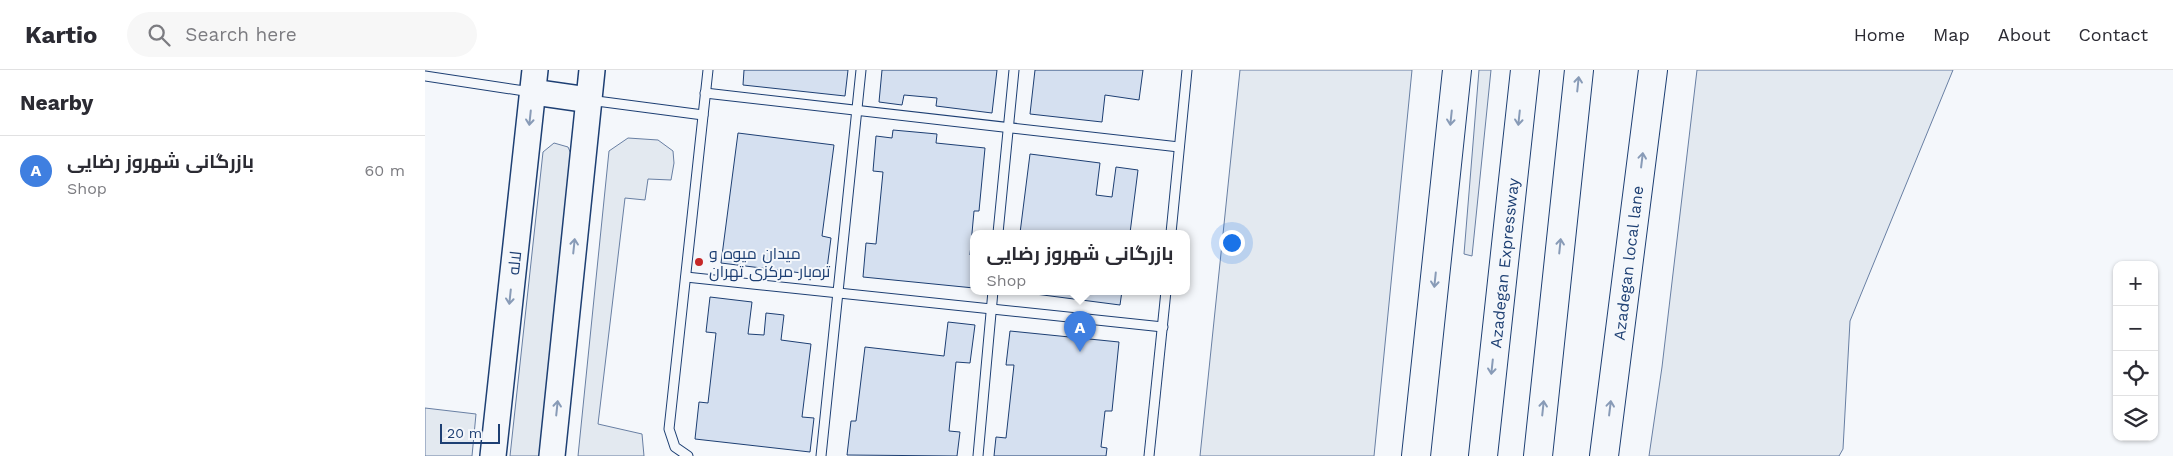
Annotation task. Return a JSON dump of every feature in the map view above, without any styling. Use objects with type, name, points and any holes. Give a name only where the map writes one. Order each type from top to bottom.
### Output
[{"type":"main road","points":[[1414,448],[1457,70]]},
{"type":"main road","name":"Azadegan Expressway","points":[[1483,456],[1525,70]]},
{"type":"main road","points":[[1537,456],[1579,70]]},
{"type":"main road","name":"Azadegan local lane","points":[[1604,456],[1653,70]]},
{"type":"street","points":[[552,456],[593,70]]},
{"type":"street","points":[[534,81],[589,100]]},
{"type":"street","name":"لاله","points":[[493,456],[534,81]]},
{"type":"lane","points":[[688,456],[675,447],[669,429],[708,70]]},
{"type":"lane","points":[[821,456],[861,70]]},
{"type":"lane","points":[[999,230],[1014,70]]},
{"type":"lane","points":[[1171,230],[1187,70]]},
{"type":"lane","points":[[425,76],[444,74],[534,81]]},
{"type":"lane","points":[[705,94],[1179,147]]},
{"type":"lane","points":[[589,100],[703,115]]},
{"type":"lane","points":[[686,276],[1163,327]]},
{"type":"lane","points":[[978,456],[993,295]]},
{"type":"lane","points":[[1149,456],[1166,295]]},
{"type":"shaded area","points":[[1240,70],[1412,70],[1374,456],[1200,456]]},
{"type":"shaded area","points":[[1479,70],[1491,70],[1472,256],[1464,254]]},
{"type":"shaded area","points":[[1697,70],[1953,70],[1850,321],[1843,449],[1839,456],[1649,456],[1662,367]]},
{"type":"shaded area","points":[[628,138],[658,140],[673,151],[674,163],[671,180],[648,179],[645,200],[625,198],[598,424],[642,434],[644,456],[578,456],[609,151]]},
{"type":"shaded area","points":[[554,143],[568,147],[572,156],[540,456],[510,456],[543,152]]},
{"type":"shaded area","points":[[425,408],[476,414],[472,456],[425,456]]},
{"type":"building","points":[[744,70],[848,70],[845,96],[743,85]]},
{"type":"building","points":[[882,70],[997,70],[992,113],[936,106],[937,98],[904,95],[902,105],[879,102]]},
{"type":"building","points":[[1035,70],[1143,70],[1139,100],[1105,95],[1102,122],[1030,114]]},
{"type":"building","points":[[893,130],[937,134],[936,143],[985,148],[979,211],[974,211],[972,230],[970,230],[970,288],[863,277],[866,243],[876,244],[883,172],[873,171],[876,136],[892,138]]},
{"type":"building","points":[[738,133],[834,145],[822,236],[831,238],[826,276],[721,263]]},
{"type":"building","points":[[1030,154],[1100,163],[1096,195],[1112,197],[1116,167],[1138,170],[1130,230],[1020,230]]},
{"type":"building","points":[[1043,295],[1121,295],[1120,305]]},
{"type":"building","points":[[710,297],[752,302],[748,334],[764,335],[766,313],[784,315],[781,340],[811,344],[802,417],[814,418],[810,452],[695,439],[699,402],[708,403],[716,333],[706,332]]},
{"type":"building","points":[[948,322],[975,325],[970,363],[956,362],[949,431],[960,432],[957,456],[847,455],[851,421],[856,421],[865,347],[944,356]]},
{"type":"building","points":[[1010,331],[1119,342],[1112,411],[1105,411],[1101,447],[1107,448],[1106,456],[994,456],[996,437],[1006,438],[1014,365],[1006,365]]},
{"type":"place","name":"میدان میوه و تره‌بار مرکزی تهران","points":[[699,262]]},
{"type":"place","name":"بازرگانی شهروز رضایی","points":[[1080,352]]}]
